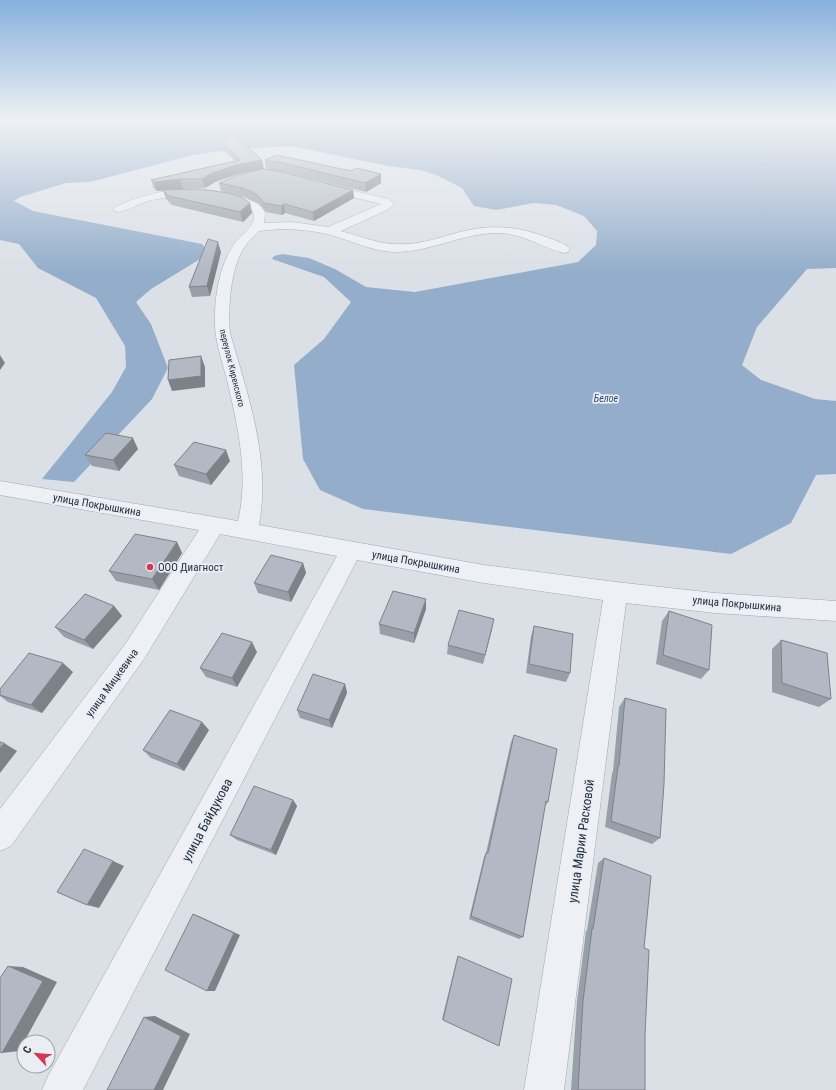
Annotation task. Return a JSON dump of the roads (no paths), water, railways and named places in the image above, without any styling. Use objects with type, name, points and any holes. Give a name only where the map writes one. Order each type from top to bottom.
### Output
[{"type":"street","points":[[208,193],[219,185]]},
{"type":"street","points":[[317,185],[385,201],[388,204],[383,208],[330,231]]},
{"type":"street","points":[[119,209],[143,200],[157,197],[208,193],[239,200],[256,207],[260,211],[260,217],[256,228],[284,226],[317,228],[379,246],[406,249],[479,232],[498,230],[525,233],[564,249]]},
{"type":"street","name":"переулок Киренского","points":[[247,531],[252,516],[254,501],[251,461],[239,392],[222,332],[221,323],[227,282],[234,254],[244,237],[256,228]]},
{"type":"street","name":"улица Покрышкина","points":[[0,488],[484,574],[616,592],[715,603],[836,611]]},
{"type":"street","name":"улица Мицкевича","points":[[0,835],[135,651],[214,525]]},
{"type":"street","name":"улица Байдукова","points":[[62,1090],[351,550]]},
{"type":"street","name":"улица Марии Расковой","points":[[544,1090],[616,592]]},
{"type":"water","name":"Белое","points":[[0,172],[129,172],[90,182],[66,183],[20,197],[14,201],[33,211],[202,244],[210,253],[151,289],[136,302],[151,324],[168,368],[152,399],[74,482],[42,479],[112,392],[126,367],[125,346],[96,298],[38,268],[19,244],[0,240]]},
{"type":"water","name":"Белое","points":[[426,172],[836,172],[836,268],[807,269],[757,327],[742,365],[761,380],[815,399],[836,401],[836,474],[816,475],[791,523],[731,554],[363,509],[320,490],[303,459],[294,365],[324,339],[351,302],[324,277],[272,259],[274,256],[282,254],[309,258],[335,269],[366,287],[415,292],[578,262],[596,245],[597,231],[584,216],[556,205],[534,203],[496,210],[474,206],[462,188],[436,175]]},
{"type":"place","name":"ООО Диагност","points":[[150,567]]}]
